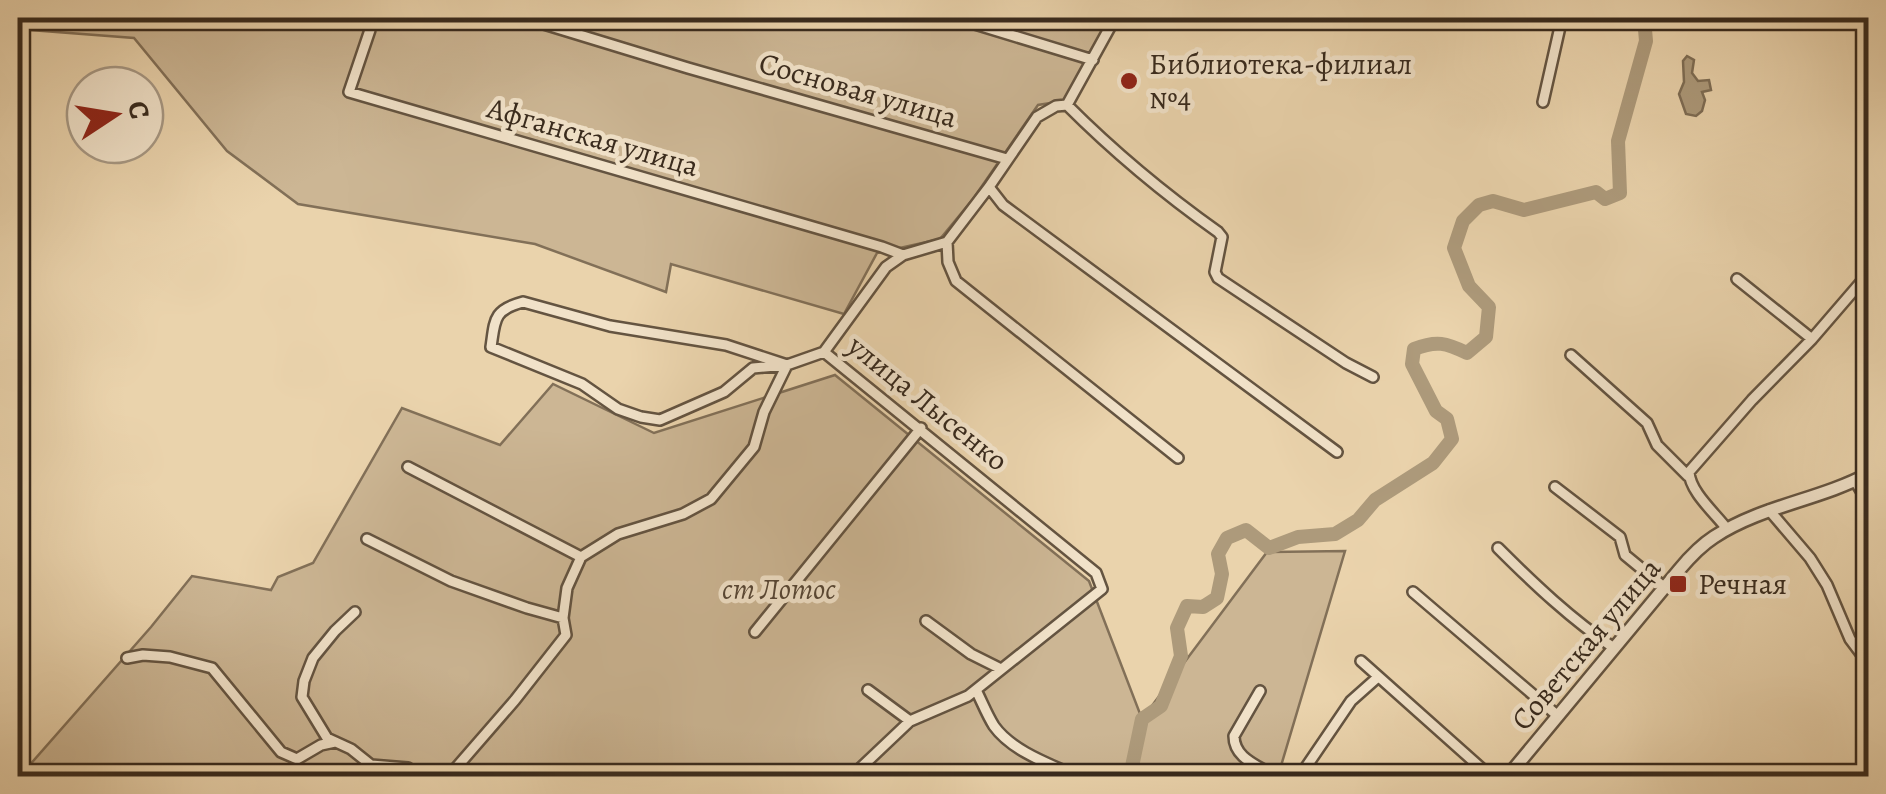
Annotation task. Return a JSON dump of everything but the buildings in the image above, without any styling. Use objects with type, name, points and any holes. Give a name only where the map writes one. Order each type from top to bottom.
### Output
[{"type":"street","name":"Афганская улица","points":[[382,18],[371,27],[348,92],[904,255]]},
{"type":"street","name":"Сосновая улица","points":[[524,18],[1006,159]]},
{"type":"street","points":[[955,18],[1092,60]]},
{"type":"street","points":[[1067,105],[1115,18]]},
{"type":"street","points":[[1542,102],[1562,18]]},
{"type":"street","points":[[1178,458],[956,281],[948,262],[946,242],[1038,116],[1056,106],[1067,105],[1147,179],[1218,232],[1222,237],[1215,272],[1218,278],[1373,377]]},
{"type":"street","points":[[989,187],[1003,205],[1337,452]]},
{"type":"street","name":"улица Лысенко","points":[[852,776],[910,721],[968,696],[1098,594],[1102,584],[1096,573],[824,352],[886,267],[904,255],[946,242]]},
{"type":"street","points":[[1688,476],[1691,468],[1868,274]]},
{"type":"street","points":[[1738,279],[1812,339]]},
{"type":"street","points":[[787,365],[726,345],[610,326],[523,302],[506,306],[495,321],[491,347],[582,384],[618,409],[660,420],[724,392],[753,368],[787,365],[824,352]]},
{"type":"street","points":[[1570,355],[1646,423],[1656,445],[1688,476],[1727,529]]},
{"type":"street","points":[[448,776],[566,635],[563,618],[567,588],[581,558],[618,534],[683,514],[711,499],[754,448],[764,412],[787,365]]},
{"type":"street","points":[[755,632],[920,428]]},
{"type":"street","points":[[408,467],[581,558]]},
{"type":"street","name":"Советская улица","points":[[1508,776],[1693,554],[1709,540],[1769,510],[1868,474]]},
{"type":"street","points":[[1855,481],[1868,502]]},
{"type":"street","points":[[1555,487],[1620,537],[1625,555],[1666,588]]},
{"type":"street","points":[[1769,510],[1810,558],[1827,585],[1850,639],[1868,663]]},
{"type":"street","points":[[367,539],[451,581],[563,618]]},
{"type":"street","points":[[1498,548],[1572,616],[1614,648]]},
{"type":"street","points":[[1413,592],[1558,716]]},
{"type":"street","points":[[355,612],[314,658],[302,697],[327,738],[371,764],[408,768],[418,776]]},
{"type":"street","points":[[926,621],[971,654],[1002,668]]},
{"type":"street","points":[[127,658],[170,656],[212,668],[281,752],[292,758],[335,742]]},
{"type":"street","points":[[1362,661],[1490,776]]},
{"type":"street","points":[[1300,776],[1351,701],[1378,677]]},
{"type":"street","points":[[868,690],[910,721]]},
{"type":"street","points":[[976,690],[1002,736],[1076,776]]},
{"type":"street","points":[[1260,691],[1234,742],[1240,754],[1274,776]]},
{"type":"green space","points":[[18,18],[1113,18],[1070,100],[1038,105],[973,199],[940,239],[877,253],[844,314],[671,264],[666,292],[535,244],[298,204],[227,151],[165,76],[165,65],[156,65],[134,38],[18,29]]},
{"type":"green space","name":"ст Лотос","points":[[835,375],[1089,581],[1142,719],[1267,552],[1345,551],[1278,776],[20,776],[192,576],[271,590],[278,577],[313,563],[402,408],[500,445],[553,384],[654,433]]},
{"type":"shaded area","points":[[1687,56],[1694,60],[1692,73],[1698,81],[1709,80],[1711,90],[1702,92],[1705,100],[1696,116],[1686,114],[1679,94]]},
{"type":"waterway","points":[[1130,776],[1142,719],[1161,706],[1181,656],[1177,628],[1187,606],[1203,607],[1217,598],[1222,574],[1218,554],[1227,538],[1246,530],[1269,548],[1298,537],[1335,534],[1358,520],[1375,500],[1433,463],[1452,439],[1447,419],[1436,411],[1412,364],[1414,349],[1441,344],[1467,353],[1486,337],[1489,307],[1469,286],[1454,248],[1463,221],[1479,205],[1493,201],[1524,210],[1596,192],[1605,199],[1620,193],[1618,141],[1646,41],[1644,18]]},
{"type":"place","name":"Библиотека-филиал №4","points":[[1129,81]]},
{"type":"place","name":"Речная","points":[[1678,584]]}]
